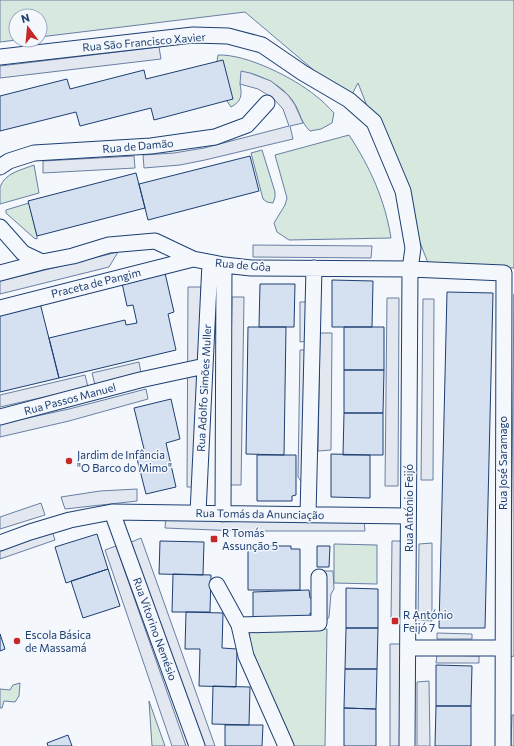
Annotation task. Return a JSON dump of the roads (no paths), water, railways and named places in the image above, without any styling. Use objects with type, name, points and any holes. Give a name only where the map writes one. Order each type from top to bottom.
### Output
[{"type":"street","name":"Rua São Francisco Xavier","points":[[0,57],[193,35],[228,36],[262,45],[303,73],[349,100],[374,122],[403,191],[413,248],[410,269]]},
{"type":"street","name":"Rua de Damão","points":[[0,167],[34,153],[151,146],[215,137],[247,125],[267,103]]},
{"type":"street","points":[[0,227],[23,253],[42,262]]},
{"type":"street","name":"Rua de Gôa","points":[[0,273],[73,256],[109,245],[155,241],[193,259],[217,264],[251,268],[410,269]]},
{"type":"street","name":"Praceta de Pangim","points":[[0,308],[193,259]]},
{"type":"street","name":"Rua Adolfo Simões Muller","points":[[198,513],[205,366],[217,264]]},
{"type":"street","name":"Rua Adolfo Simões Muller","points":[[217,264],[223,514]]},
{"type":"street","points":[[308,515],[314,268]]},
{"type":"street","name":"Rua António Feijó","points":[[407,746],[410,269]]},
{"type":"street","name":"Rua José Saramago","points":[[410,269],[504,273],[503,648],[509,693],[503,746]]},
{"type":"street","name":"Rua Passos Manuel","points":[[0,417],[140,380],[205,366]]},
{"type":"street","name":"Rua Tomás da Anunciação","points":[[0,543],[70,520],[112,512],[408,516]]},
{"type":"street","name":"Rua Vitorino Nemésio","points":[[112,512],[197,746]]},
{"type":"street","points":[[240,625],[319,623],[319,577]]},
{"type":"street","points":[[217,585],[240,625],[246,656],[286,746]]},
{"type":"street","points":[[408,648],[503,648]]},
{"type":"place","name":"Jardim de Infância \"O Barco do Mimo\"","points":[[69,461]]},
{"type":"place","name":"R Tomás Assunção 5","points":[[214,539]]},
{"type":"place","name":"R António Feijó 7","points":[[395,621]]},
{"type":"place","name":"Escola Básica de Massamá","points":[[17,641]]}]
